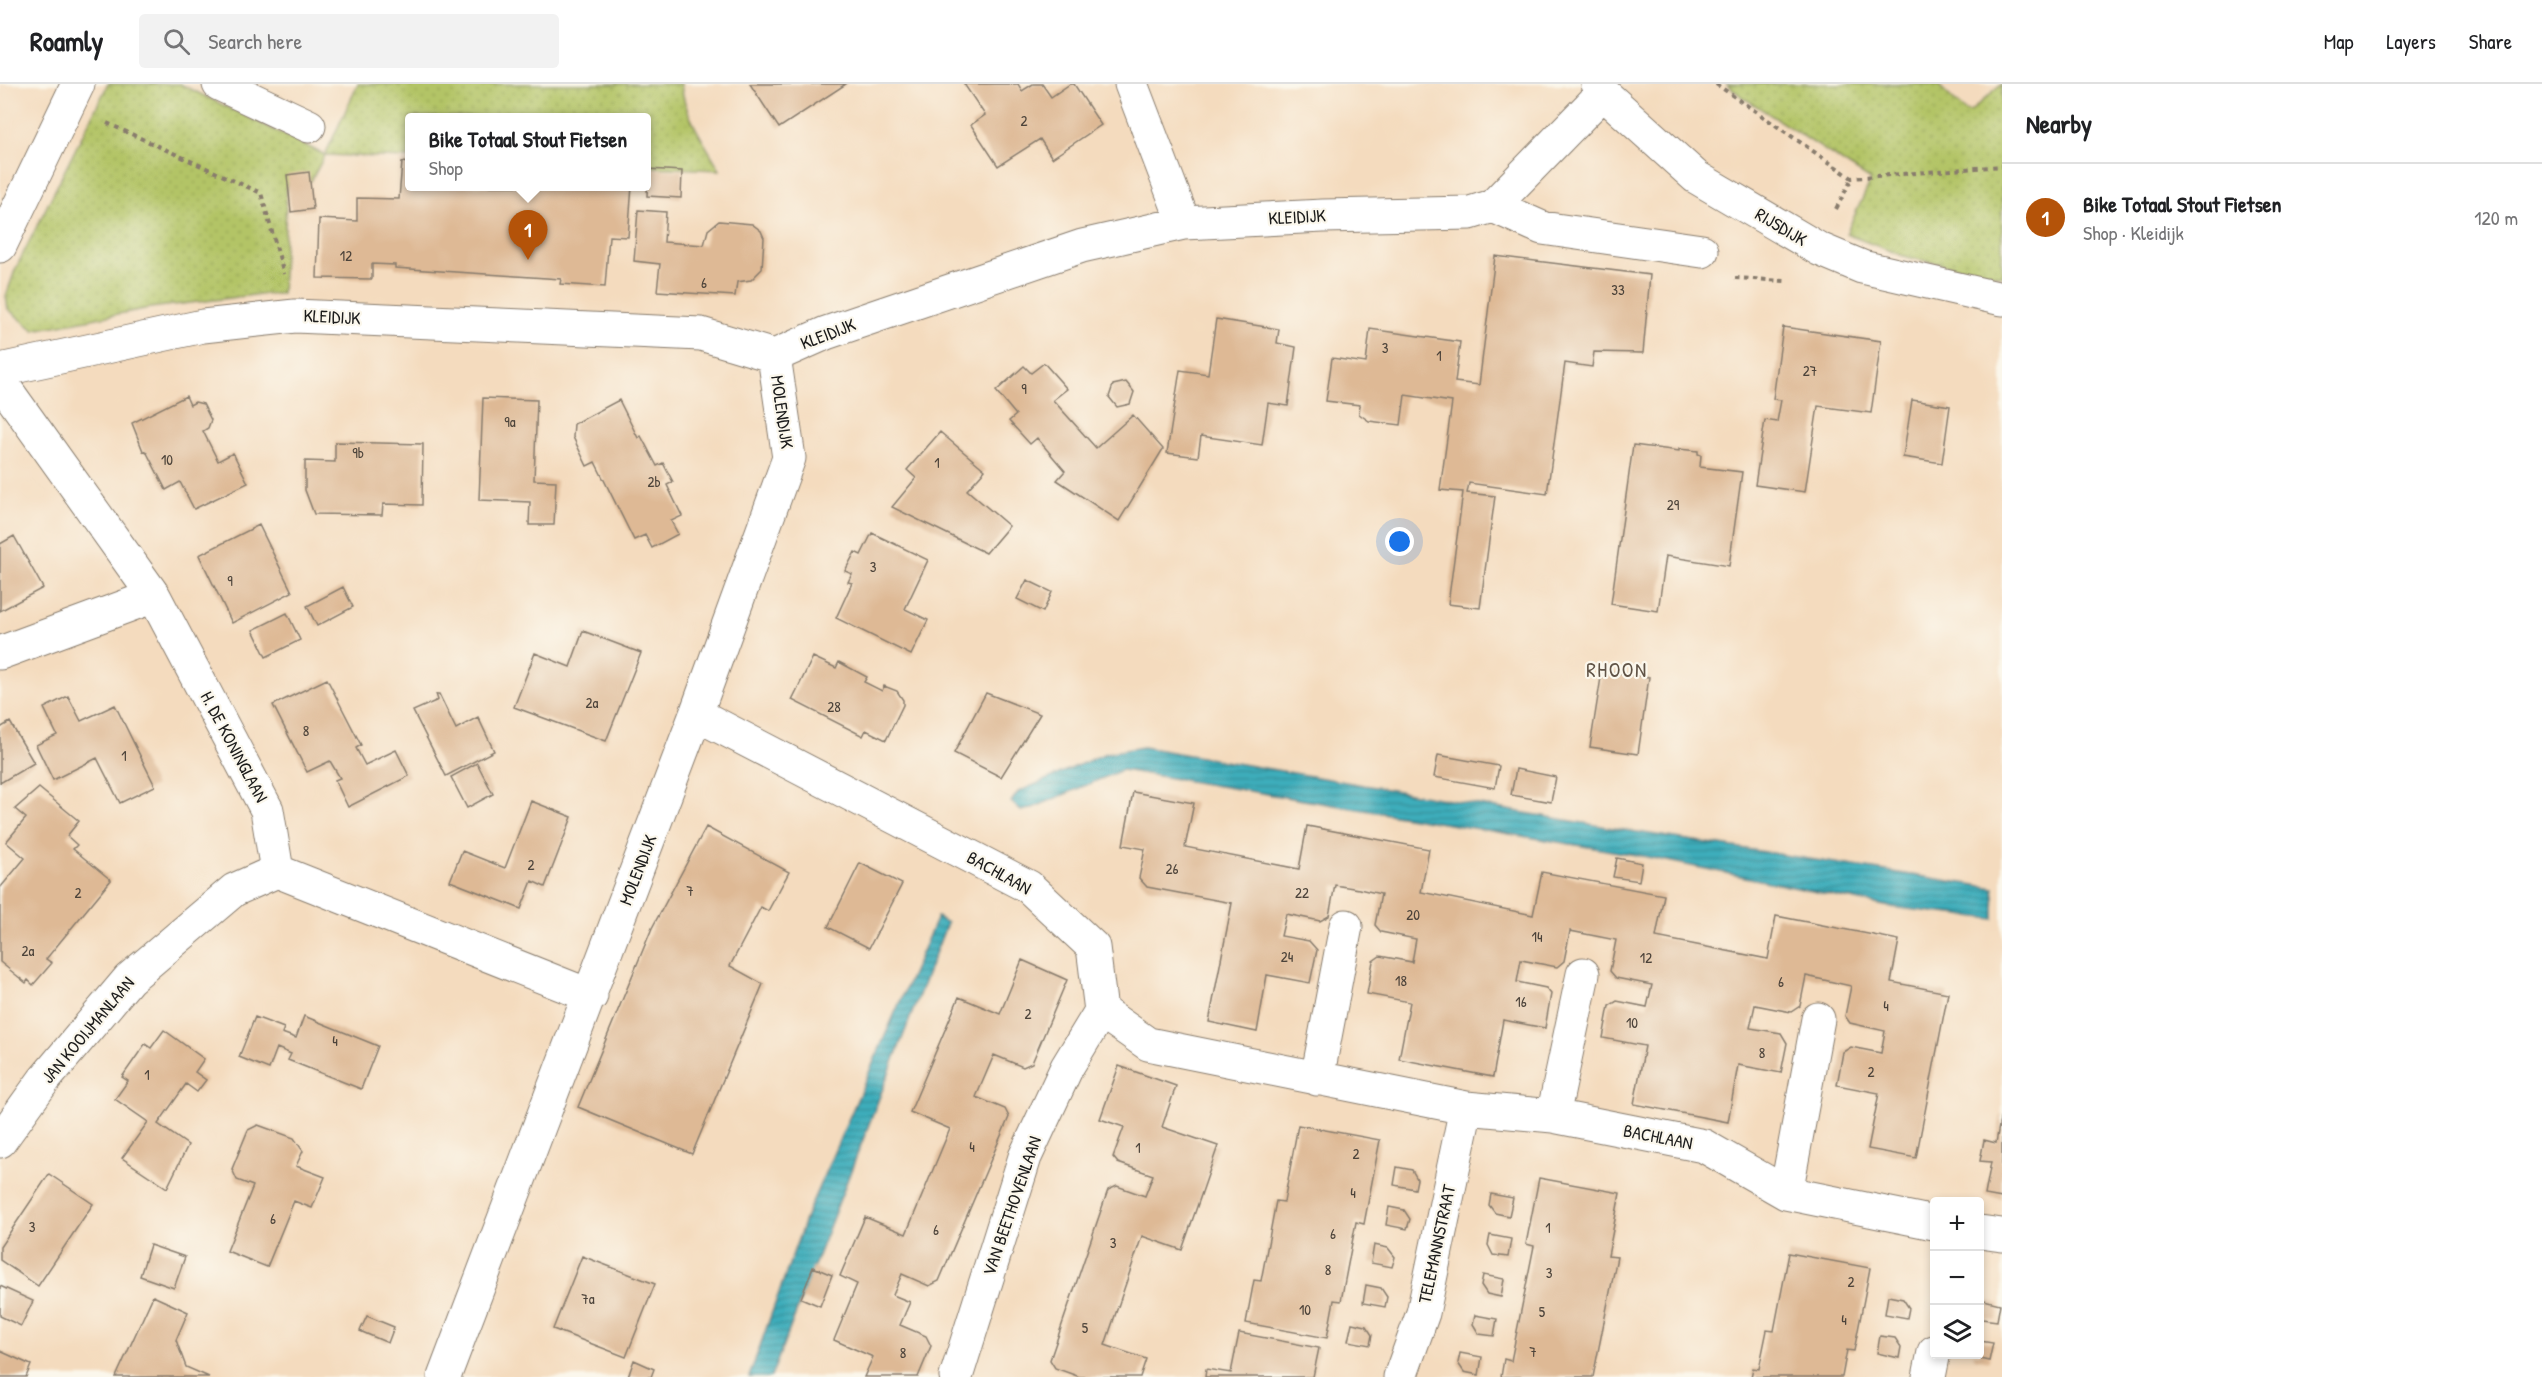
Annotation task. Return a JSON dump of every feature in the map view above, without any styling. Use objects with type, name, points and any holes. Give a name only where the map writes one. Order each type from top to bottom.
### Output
[{"type":"street","points":[[219,84],[309,126]]},
{"type":"street","points":[[1131,84],[1184,223]]},
{"type":"street","points":[[1601,88],[1493,206],[1542,228],[1702,251]]},
{"type":"street","name":"RIJSDIJK","points":[[1601,88],[1696,177],[1819,249],[1862,267],[2002,299]]},
{"type":"street","points":[[0,246],[73,94]]},
{"type":"street","name":"KLEIDIJK","points":[[0,370],[204,326],[295,316],[701,334],[774,356],[826,333],[1082,246],[1184,223],[1323,216],[1470,213],[1493,206]]},
{"type":"street","name":"MOLENDIJK","points":[[444,1377],[591,996],[789,458],[774,356]]},
{"type":"street","name":"H. DE KONINGLAAN","points":[[0,381],[154,596],[267,810],[277,871]]},
{"type":"street","points":[[0,652],[154,596]]},
{"type":"street","name":"BACHLAAN","points":[[696,714],[1029,887],[1093,947],[1101,1011],[1148,1044],[1466,1108],[1553,1116],[1704,1146],[1786,1194],[1930,1222]]},
{"type":"street","points":[[277,871],[591,996]]},
{"type":"street","name":"JAN KOOIJMANLAAN","points":[[0,1141],[45,1080],[129,979],[234,890],[277,871]]},
{"type":"street","points":[[1317,1079],[1346,926]]},
{"type":"street","points":[[1553,1116],[1583,974]]},
{"type":"street","name":"VAN BEETHOVENLAAN","points":[[956,1377],[1025,1157],[1067,1067],[1101,1011]]},
{"type":"street","points":[[1786,1194],[1818,1019]]},
{"type":"street","name":"TELEMANNSTRAAT","points":[[1400,1377],[1423,1313],[1466,1108]]},
{"type":"street","points":[[1984,1233],[2002,1235]]},
{"type":"street","points":[[1929,1377],[1933,1359]]},
{"type":"path","points":[[1716,84],[1852,178],[2002,166]]},
{"type":"path","points":[[73,94],[261,194],[295,316]]},
{"type":"path","points":[[1832,217],[1852,178]]},
{"type":"green space","points":[[108,84],[180,84],[325,155],[311,181],[287,184],[282,294],[262,294],[150,308],[34,330],[8,309],[6,296],[15,270]]},
{"type":"green space","points":[[358,84],[681,84],[686,107],[720,170],[651,167],[651,113],[405,113],[405,158],[325,155]]},
{"type":"green space","points":[[1727,84],[1937,84],[1965,111],[1970,112],[2002,84],[2002,276],[1906,257],[1846,234],[1871,180],[1741,96]]},
{"type":"water","points":[[1143,747],[1624,830],[1994,888],[1994,919],[1890,907],[1643,856],[1122,770],[1030,809],[1021,811],[1011,802],[1018,792],[1106,753]]},
{"type":"water","points":[[937,917],[947,923],[771,1377],[749,1377],[807,1214]]},
{"type":"building","points":[[750,84],[846,84],[779,128]]},
{"type":"building","points":[[964,84],[1018,84],[1022,91],[1033,84],[1042,84],[1051,97],[1070,84],[1074,84],[1101,125],[1052,158],[1040,139],[998,166],[971,125],[985,115]]},
{"type":"building","points":[[402,162],[405,162],[405,191],[632,191],[628,237],[609,236],[605,287],[560,284],[561,279],[395,268],[395,265],[372,264],[372,279],[317,278],[319,219],[357,221],[357,198],[399,199]]},
{"type":"building","points":[[651,169],[682,171],[681,198],[647,196],[647,191],[651,191]]},
{"type":"building","points":[[309,172],[313,209],[291,212],[287,175]]},
{"type":"building","points":[[638,210],[666,212],[664,242],[704,245],[708,230],[719,221],[752,224],[761,231],[764,238],[762,269],[751,280],[737,282],[735,296],[657,291],[660,264],[634,261]]},
{"type":"building","points":[[1495,256],[1650,275],[1643,353],[1594,352],[1592,367],[1565,363],[1547,494],[1469,483],[1467,493],[1495,496],[1480,608],[1448,604],[1463,492],[1440,490],[1452,402],[1405,395],[1401,425],[1369,421],[1359,414],[1360,405],[1326,401],[1332,358],[1366,363],[1370,329],[1460,342],[1455,382],[1479,385]]},
{"type":"building","points":[[1216,319],[1279,329],[1277,343],[1296,347],[1288,406],[1268,403],[1262,445],[1201,436],[1198,457],[1167,453],[1180,370],[1208,374]]},
{"type":"building","points":[[1783,327],[1881,341],[1871,413],[1818,406],[1805,492],[1755,485],[1765,420],[1777,422],[1781,400],[1773,399]]},
{"type":"building","points":[[1044,363],[1067,389],[1053,400],[1096,448],[1133,415],[1163,449],[1119,521],[1057,480],[1065,471],[1037,438],[1030,444],[1009,421],[1016,415],[996,391],[1024,366],[1031,373]]},
{"type":"building","points":[[1126,382],[1134,392],[1130,404],[1117,407],[1109,397],[1113,385]]},
{"type":"building","points":[[186,396],[190,405],[195,402],[203,404],[211,420],[208,428],[203,431],[218,461],[233,453],[248,483],[194,509],[180,482],[166,490],[147,453],[143,451],[132,423]]},
{"type":"building","points":[[483,398],[537,400],[534,480],[556,481],[554,525],[529,525],[530,502],[479,500]]},
{"type":"building","points":[[619,400],[638,438],[641,436],[657,466],[663,463],[673,482],[667,485],[682,516],[671,521],[678,534],[652,548],[645,535],[634,540],[595,462],[587,466],[573,437],[574,424]]},
{"type":"building","points":[[1912,400],[1950,406],[1942,463],[1903,457]]},
{"type":"building","points":[[940,432],[985,470],[967,490],[1009,526],[986,553],[892,507],[916,478],[907,470]]},
{"type":"building","points":[[335,442],[423,444],[422,505],[383,504],[382,515],[314,514],[305,490],[305,461],[335,462]]},
{"type":"building","points":[[1633,445],[1698,451],[1701,455],[1700,467],[1742,472],[1729,566],[1666,556],[1658,611],[1611,604]]},
{"type":"building","points":[[259,525],[292,592],[232,623],[199,555]]},
{"type":"building","points":[[872,533],[928,560],[905,609],[928,620],[911,655],[836,618],[852,583],[848,582],[852,574],[845,571],[855,552],[861,555]]},
{"type":"building","points":[[14,536],[43,588],[0,611],[0,544]]},
{"type":"building","points":[[1027,580],[1052,592],[1043,612],[1017,599]]},
{"type":"building","points":[[343,587],[353,607],[317,626],[307,606]]},
{"type":"building","points":[[287,613],[300,640],[266,657],[253,630]]},
{"type":"building","points":[[583,631],[641,653],[606,741],[514,707],[535,653],[570,667]]},
{"type":"building","points":[[813,657],[836,668],[839,662],[867,677],[864,682],[882,691],[884,686],[897,691],[903,700],[903,705],[886,740],[866,730],[863,736],[792,700]]},
{"type":"building","points":[[1602,671],[1649,677],[1638,754],[1590,747]]},
{"type":"building","points":[[327,679],[361,745],[356,748],[365,765],[396,750],[409,776],[348,807],[335,780],[340,778],[330,761],[307,772],[273,705]]},
{"type":"building","points":[[986,693],[1040,714],[1001,777],[954,753]]},
{"type":"building","points":[[436,694],[439,694],[456,729],[478,717],[494,751],[446,776],[413,711],[438,700]]},
{"type":"building","points":[[68,696],[81,721],[115,705],[155,786],[120,803],[97,758],[53,780],[36,745],[57,735],[44,708]]},
{"type":"building","points":[[10,722],[34,763],[0,783],[0,728]]},
{"type":"building","points":[[1438,755],[1499,766],[1495,788],[1434,777]]},
{"type":"building","points":[[477,763],[493,794],[467,808],[451,777]]},
{"type":"building","points":[[1516,769],[1556,777],[1551,802],[1511,795]]},
{"type":"building","points":[[39,788],[79,821],[67,836],[77,845],[73,849],[111,880],[46,959],[52,963],[33,985],[28,980],[26,983],[0,962],[0,888],[25,858],[6,842],[26,818],[15,809]]},
{"type":"building","points":[[1133,792],[1194,803],[1185,847],[1299,869],[1307,826],[1429,849],[1421,892],[1533,915],[1542,872],[1664,895],[1656,937],[1768,959],[1776,916],[1899,940],[1891,982],[1948,993],[1916,1158],[1868,1149],[1879,1093],[1837,1085],[1843,1052],[1851,1047],[1881,1053],[1885,1031],[1850,1023],[1845,1016],[1851,986],[1806,976],[1800,1006],[1791,1012],[1755,1005],[1750,1028],[1781,1033],[1787,1043],[1781,1073],[1738,1065],[1728,1122],[1634,1104],[1645,1046],[1603,1038],[1609,1006],[1617,1001],[1647,1007],[1652,985],[1616,978],[1610,971],[1616,940],[1570,931],[1564,961],[1557,967],[1521,960],[1517,982],[1546,988],[1551,994],[1545,1028],[1503,1020],[1493,1077],[1399,1059],[1410,1002],[1367,994],[1373,961],[1380,956],[1412,962],[1416,939],[1381,932],[1375,925],[1381,894],[1359,889],[1335,885],[1329,916],[1320,921],[1286,914],[1281,936],[1309,941],[1317,950],[1310,983],[1267,975],[1257,1032],[1209,1022],[1232,903],[1147,887],[1139,878],[1145,849],[1123,845]]},
{"type":"building","points":[[531,801],[572,817],[545,887],[532,881],[521,909],[450,881],[462,851],[505,868]]},
{"type":"building","points":[[706,827],[789,872],[768,911],[761,907],[730,966],[763,984],[692,1154],[578,1107],[652,928]]},
{"type":"building","points":[[1617,858],[1642,863],[1639,881],[1613,877]]},
{"type":"building","points":[[860,863],[902,884],[869,948],[828,927]]},
{"type":"building","points":[[1022,960],[1067,980],[1032,1063],[1023,1067],[994,1055],[976,1097],[1005,1109],[1009,1117],[939,1281],[929,1286],[902,1274],[893,1295],[910,1302],[900,1325],[926,1336],[931,1346],[918,1377],[864,1377],[873,1357],[834,1340],[857,1284],[840,1276],[865,1217],[906,1234],[950,1129],[910,1112],[959,997],[1000,1014]]},
{"type":"building","points":[[304,1016],[378,1046],[361,1089],[288,1060],[291,1054],[277,1048],[269,1069],[239,1057],[255,1017],[284,1028],[282,1033],[296,1038]]},
{"type":"building","points":[[164,1030],[204,1059],[195,1072],[206,1080],[197,1092],[186,1084],[158,1124],[188,1145],[167,1188],[122,1158],[148,1122],[115,1099],[128,1081],[122,1077],[145,1044],[151,1048]]},
{"type":"building","points":[[1119,1066],[1176,1086],[1162,1127],[1218,1146],[1182,1250],[1142,1236],[1105,1345],[1146,1359],[1140,1377],[1080,1377],[1055,1368],[1050,1360],[1108,1190],[1117,1186],[1145,1196],[1153,1175],[1118,1163],[1113,1157],[1124,1127],[1100,1119]]},
{"type":"building","points":[[2001,1114],[2002,1198],[1985,1195],[1991,1162],[1980,1161],[1984,1140],[1996,1143]]},
{"type":"building","points":[[258,1125],[294,1138],[303,1151],[296,1166],[325,1177],[312,1208],[294,1201],[267,1267],[227,1251],[253,1186],[237,1180],[232,1169],[248,1130]]},
{"type":"building","points":[[1298,1125],[1380,1140],[1364,1224],[1356,1222],[1341,1301],[1334,1300],[1327,1338],[1246,1323],[1254,1280],[1261,1281],[1276,1201],[1284,1202]]},
{"type":"building","points":[[1397,1167],[1412,1170],[1417,1179],[1415,1189],[1394,1185]]},
{"type":"building","points":[[49,1174],[93,1204],[38,1286],[0,1260],[0,1247]]},
{"type":"building","points":[[1539,1178],[1620,1193],[1608,1256],[1617,1257],[1593,1377],[1501,1377],[1504,1359],[1511,1361],[1534,1246],[1526,1244]]},
{"type":"building","points":[[1491,1194],[1513,1198],[1509,1216],[1495,1213],[1489,1205]]},
{"type":"building","points":[[1389,1207],[1404,1210],[1410,1219],[1407,1229],[1386,1225]]},
{"type":"building","points":[[1490,1235],[1511,1239],[1508,1257],[1493,1255],[1488,1245]]},
{"type":"building","points":[[150,1245],[185,1257],[174,1288],[140,1276]]},
{"type":"building","points":[[1374,1245],[1388,1248],[1395,1257],[1392,1267],[1371,1263]]},
{"type":"building","points":[[1789,1253],[1870,1268],[1854,1351],[1847,1350],[1842,1377],[1751,1377],[1753,1368],[1759,1369],[1767,1330],[1774,1331]]},
{"type":"building","points":[[582,1256],[655,1284],[626,1357],[553,1329]]},
{"type":"building","points":[[813,1267],[832,1275],[820,1306],[801,1298]]},
{"type":"building","points":[[1483,1275],[1504,1279],[1501,1297],[1487,1294],[1481,1285]]},
{"type":"building","points":[[1366,1285],[1381,1288],[1387,1297],[1385,1307],[1363,1303]]},
{"type":"building","points":[[0,1286],[33,1301],[21,1326],[0,1316]]},
{"type":"building","points":[[153,1296],[188,1312],[176,1340],[186,1367],[209,1377],[116,1377]]},
{"type":"building","points":[[1888,1296],[1903,1299],[1909,1308],[1907,1318],[1885,1314]]},
{"type":"building","points":[[1984,1300],[2000,1304],[1997,1321],[1984,1319]]},
{"type":"building","points":[[1475,1315],[1497,1319],[1494,1336],[1479,1334],[1473,1324]]},
{"type":"building","points":[[367,1316],[394,1327],[388,1343],[360,1331]]},
{"type":"building","points":[[1352,1323],[1366,1326],[1372,1335],[1370,1345],[1348,1341]]},
{"type":"building","points":[[1239,1333],[1319,1348],[1313,1377],[1205,1377],[1206,1369],[1231,1373]]},
{"type":"building","points":[[1880,1336],[1895,1338],[1901,1347],[1899,1358],[1877,1353]]},
{"type":"building","points":[[1984,1342],[1993,1343],[1989,1361],[1980,1359],[1984,1359]]},
{"type":"building","points":[[0,1351],[31,1365],[26,1377],[0,1377]]},
{"type":"building","points":[[1460,1353],[1482,1357],[1479,1375],[1464,1372],[1458,1363]]},
{"type":"building","points":[[634,1360],[654,1369],[651,1377],[628,1377]]},
{"type":"place","name":"Bike Totaal Stout Fietsen","points":[[528,260]]},
{"type":"district","name":"RHOON","points":[[1617,670]]}]
